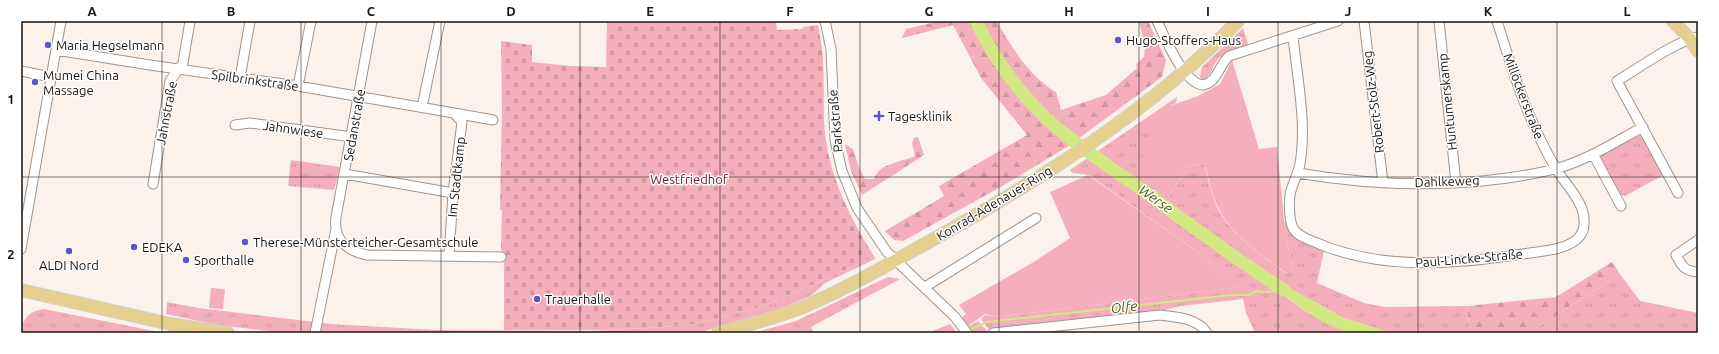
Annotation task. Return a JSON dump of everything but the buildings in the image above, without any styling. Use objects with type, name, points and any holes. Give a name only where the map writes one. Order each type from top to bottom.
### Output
[{"type":"main road","name":"Konrad-Adenauer-Ring","points":[[718,333],[768,320],[798,309],[895,260],[982,212],[1072,156],[1132,112],[1184,71],[1238,21]]},
{"type":"main road","points":[[1673,21],[1694,38],[1698,51]]},
{"type":"main road","points":[[21,290],[148,318],[228,333]]},
{"type":"street","points":[[21,249],[61,21]]},
{"type":"street","name":"Jahnstraße","points":[[153,184],[170,81],[183,63],[190,21]]},
{"type":"street","points":[[240,78],[250,21]]},
{"type":"street","points":[[298,86],[311,21]]},
{"type":"street","name":"Sedanstraße","points":[[315,330],[336,229],[336,217],[352,138],[372,21]]},
{"type":"street","points":[[422,107],[440,21]]},
{"type":"street","name":"Parkstraße","points":[[825,21],[831,50],[833,125],[840,164],[857,208],[870,230],[895,260],[955,317],[965,331]]},
{"type":"street","points":[[1157,21],[1171,50],[1184,71],[1193,81],[1199,84],[1206,84],[1212,81],[1221,65],[1229,56],[1294,36],[1324,23],[1338,21]]},
{"type":"street","name":"Robert-Stolz-Weg","points":[[1364,21],[1383,183]]},
{"type":"street","name":"Huntumerskamp","points":[[1439,21],[1456,183]]},
{"type":"street","name":"Millöckerstraße","points":[[1497,21],[1515,80],[1534,128],[1556,169]]},
{"type":"street","points":[[1294,36],[1303,140],[1298,173]]},
{"type":"street","points":[[1678,193],[1617,81],[1694,38]]},
{"type":"street","name":"Spilbrinkstraße","points":[[56,50],[298,86],[493,120]]},
{"type":"street","points":[[21,72],[51,77]]},
{"type":"street","name":"Im Stadtkamp","points":[[449,256],[453,194],[462,122],[454,113]]},
{"type":"street","name":"Jahnwiese","points":[[234,125],[250,123],[352,138]]},
{"type":"street","name":"Dahlkeweg","points":[[1298,173],[1339,180],[1383,183],[1456,183],[1506,177],[1556,169],[1593,154],[1643,127]]},
{"type":"street","points":[[1593,154],[1621,206]]},
{"type":"street","name":"Paul-Lincke-Straße","points":[[1298,173],[1290,194],[1290,214],[1293,228],[1303,237],[1323,245],[1373,258],[1400,262],[1426,263],[1494,258],[1550,250],[1575,241],[1581,234],[1584,226],[1582,206],[1556,169]]},
{"type":"street","points":[[345,174],[453,194]]},
{"type":"street","points":[[925,287],[1036,218]]},
{"type":"street","points":[[336,229],[342,242],[351,250],[358,253],[383,256],[501,257]]},
{"type":"street","points":[[1698,240],[1676,254],[1683,268],[1687,271],[1698,272]]},
{"type":"street","points":[[993,333],[1160,315],[1182,317],[1195,322],[1204,328],[1207,333]]},
{"type":"green space","name":"Westfriedhof","points":[[607,21],[776,21],[777,30],[803,29],[803,27],[818,25],[824,72],[824,121],[829,156],[844,201],[874,256],[766,305],[696,324],[599,330],[504,330],[504,260],[501,249],[502,210],[500,210],[502,109],[501,41],[532,45],[532,62],[571,66],[606,67]]},
{"type":"green space","points":[[940,21],[972,21],[992,56],[1016,88],[1042,117],[1072,144],[999,188],[903,241],[894,240],[885,231],[944,196],[939,186],[1027,135],[981,78],[953,25],[902,38],[906,29]]},
{"type":"green space","points":[[978,21],[997,21],[1008,41],[1022,61],[1038,78],[1056,92],[1061,110],[1106,95],[1137,68],[1136,64],[1144,57],[1145,47],[1139,21],[1148,21],[1166,60],[1162,77],[1078,139],[1052,119],[1028,95],[1009,72],[992,47]]},
{"type":"green space","points":[[1243,28],[1248,44],[1221,56],[1216,61],[1206,78],[1204,80],[1201,79],[1200,76],[1202,67]]},
{"type":"green space","points":[[1232,60],[1259,149],[1277,147],[1284,220],[1292,271],[1286,273],[1248,244],[1231,227],[1216,202],[1204,163],[1188,167],[1168,197],[1137,175],[1155,117],[1170,106],[1198,96],[1220,84]]},
{"type":"green space","points":[[1177,97],[1176,103],[1170,106],[1168,197],[1188,167],[1204,163],[1211,191],[1217,207],[1230,227],[1247,244],[1285,273],[1292,271],[1284,220],[1293,234],[1324,250],[1317,283],[1364,303],[1385,307],[1467,306],[1470,333],[1391,333],[1344,318],[1287,287],[1270,281],[1287,298],[1308,312],[1329,324],[1352,333],[1255,333],[1246,313],[1243,299],[1181,306],[1160,311],[990,331],[981,319],[985,315],[995,317],[1241,287],[1205,257],[1089,175],[1073,173],[1070,170]]},
{"type":"green space","points":[[1636,135],[1643,136],[1663,173],[1662,176],[1625,196],[1619,194],[1599,159],[1602,153]]},
{"type":"green space","points":[[918,137],[924,155],[862,195],[851,171],[845,144],[853,149],[865,179],[874,179],[882,168],[915,156],[912,143],[914,138]]},
{"type":"green space","points":[[291,160],[340,167],[334,190],[288,186]]},
{"type":"green space","points":[[1088,175],[1205,257],[1242,287],[995,317],[985,314],[968,326],[962,317],[966,314],[959,305],[1032,263],[1070,238],[1050,192]]},
{"type":"green space","points":[[874,256],[875,259],[825,283],[812,295],[785,307],[726,326],[695,333],[284,333],[218,325],[166,314],[167,302],[199,308],[331,324],[435,330],[591,331],[649,328],[696,324],[766,305]]},
{"type":"green space","points":[[1612,262],[1620,274],[1528,333],[1470,333],[1467,306],[1556,297]]},
{"type":"green space","points":[[1620,274],[1640,301],[1698,313],[1698,333],[1528,333]]},
{"type":"green space","points":[[888,277],[900,279],[811,327],[814,333],[753,333],[796,321]]},
{"type":"green space","points":[[211,288],[225,289],[223,309],[209,308]]},
{"type":"green space","points":[[44,309],[164,333],[21,333],[23,323],[28,316],[35,311]]},
{"type":"green space","points":[[978,321],[987,331],[982,333],[973,333],[969,326]]},
{"type":"green space","points":[[950,324],[957,333],[928,333]]},
{"type":"shaded area","points":[[1269,280],[1284,285],[1344,318],[1391,333],[1351,333],[1329,325],[1296,304]]},
{"type":"waterway","name":"Werse","points":[[976,21],[990,48],[1007,73],[1026,97],[1046,118],[1083,148],[1215,243],[1284,290]]},
{"type":"waterway","name":"Olfe","points":[[969,330],[987,322],[1232,295],[1249,295],[1256,291],[1280,291]]},
{"type":"place","name":"Hugo-Stoffers-Haus","points":[[1118,40]]},
{"type":"place","name":"Maria Hegselmann","points":[[48,45]]},
{"type":"place","name":"Mumei China Massage","points":[[35,82]]},
{"type":"place","name":"Tagesklinik","points":[[879,116]]},
{"type":"place","name":"Therese-Münsterteicher-Gesamtschule","points":[[245,242]]},
{"type":"place","name":"EDEKA","points":[[134,247]]},
{"type":"place","name":"ALDI Nord","points":[[69,251]]},
{"type":"place","name":"Sporthalle","points":[[186,260]]},
{"type":"place","name":"Trauerhalle","points":[[537,299]]}]
